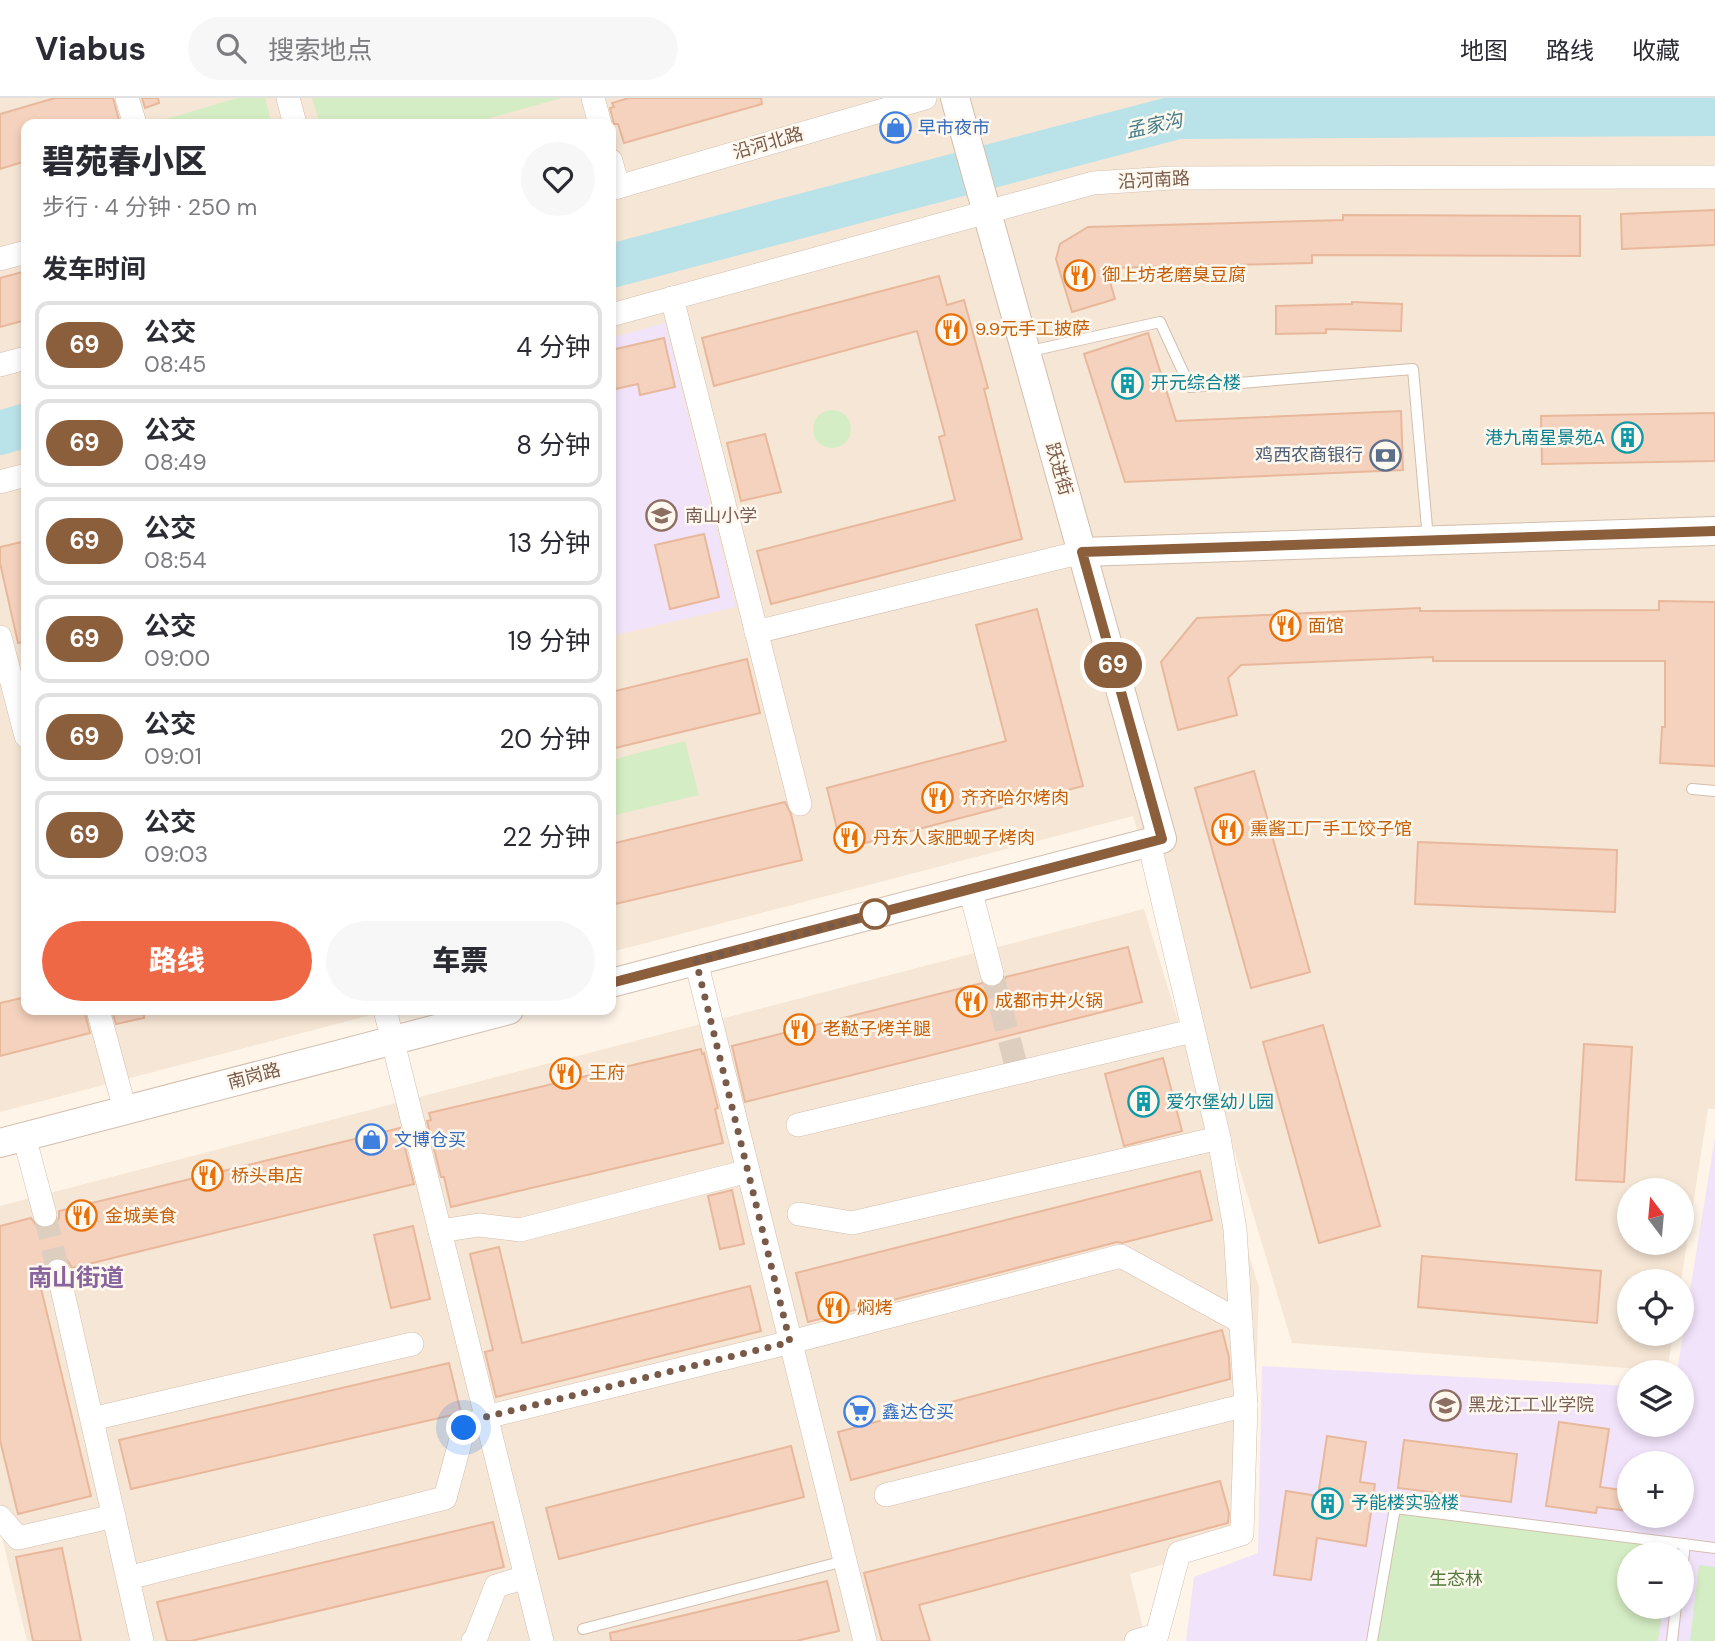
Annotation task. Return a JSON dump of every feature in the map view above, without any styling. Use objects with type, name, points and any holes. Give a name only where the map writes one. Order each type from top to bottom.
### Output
[{"type":"street","points":[[127,98],[133,119]]},
{"type":"street","points":[[288,98],[294,119]]},
{"type":"street","points":[[593,98],[599,119]]},
{"type":"street","name":"沿河北路","points":[[616,187],[925,98]]},
{"type":"street","name":"跃进街","points":[[955,98],[1082,552],[1156,841]]},
{"type":"street","name":"沿河南路","points":[[616,314],[985,205],[1093,183],[1172,178],[1715,177]]},
{"type":"street","points":[[0,259],[21,253]]},
{"type":"street","points":[[672,298],[800,804]]},
{"type":"street","points":[[0,365],[21,359]]},
{"type":"street","points":[[0,482],[21,476]]},
{"type":"street","points":[[757,632],[1082,552],[1715,531]]},
{"type":"street","points":[[0,637],[21,717]]},
{"type":"street","points":[[616,982],[1156,841],[1192,1031],[1219,1138],[1236,1229],[1246,1405],[1242,1534],[1179,1553],[1150,1639]]},
{"type":"street","points":[[970,889],[992,974]]},
{"type":"street","points":[[696,961],[865,1641]]},
{"type":"street","points":[[99,1015],[125,1110]]},
{"type":"street","points":[[386,1015],[542,1641]]},
{"type":"street","name":"南岗路","points":[[12,1139],[490,1015]]},
{"type":"street","points":[[798,1125],[1192,1031]]},
{"type":"street","points":[[799,1214],[852,1223],[1219,1138]]},
{"type":"street","points":[[12,1139],[45,1215]]},
{"type":"street","points":[[440,1231],[479,1225],[520,1230],[748,1171]]},
{"type":"street","points":[[128,1578],[445,1498],[464,1428],[486,1417],[1121,1256],[1241,1322]]},
{"type":"street","points":[[58,1271],[142,1641]]},
{"type":"street","points":[[92,1419],[412,1344]]},
{"type":"street","points":[[886,1495],[1246,1405]]},
{"type":"street","points":[[0,1517],[18,1538],[114,1516]]},
{"type":"street","points":[[472,1641],[475,1640],[496,1586],[526,1577]]},
{"type":"lane","points":[[1026,352],[1160,322],[1190,387],[1413,369],[1428,540]]},
{"type":"lane","points":[[1692,789],[1715,791]]},
{"type":"lane","points":[[1372,1641],[1395,1508],[1669,1542]]},
{"type":"lane","points":[[1694,1545],[1715,1548]]},
{"type":"lane","points":[[583,1629],[844,1561]]},
{"type":"lane","points":[[1671,1641],[1674,1619]]},
{"type":"shaded area","points":[[0,98],[1715,98],[1715,1109],[1708,1109],[1694,1198],[1694,1178],[1617,1178],[1617,1255],[1685,1255],[1683,1269],[1617,1269],[1617,1346],[1671,1346],[1669,1360],[1617,1360],[1617,1367],[1292,1343],[1133,816],[616,951],[616,119],[21,119],[21,1015],[371,1015],[0,1112]]},
{"type":"shaded area","name":"南山小学","points":[[665,323],[736,607],[616,635],[616,337]]},
{"type":"shaded area","points":[[1144,909],[1259,1288],[1251,1539],[1130,1574],[1146,1641],[27,1641],[0,1529],[0,1206]]},
{"type":"shaded area","name":"黑龙江工业学院","points":[[1715,1137],[1715,1641],[1186,1641],[1194,1577],[1258,1553],[1262,1366],[1617,1385],[1617,1437],[1694,1437],[1694,1360],[1679,1360],[1681,1346],[1694,1346],[1694,1269]]},
{"type":"green space","points":[[237,98],[265,98],[271,119],[167,119]]},
{"type":"green space","points":[[312,98],[562,98],[486,119],[318,119]]},
{"type":"green space","points":[[832,410],[846,415],[851,429],[846,443],[832,448],[818,443],[813,429],[818,415]]},
{"type":"green space","points":[[685,741],[699,795],[616,815],[616,759]]},
{"type":"green space","name":"生态林","points":[[1398,1508],[1625,1542],[1617,1542],[1617,1619],[1661,1619],[1658,1641],[1377,1641]]},
{"type":"green space","points":[[1699,1565],[1715,1567],[1715,1641],[1690,1641]]},
{"type":"building","points":[[55,98],[113,98],[119,119],[21,119],[21,163],[0,169],[0,114]]},
{"type":"building","points":[[142,98],[158,98],[159,103],[145,108]]},
{"type":"building","points":[[629,98],[761,98],[762,104],[624,143],[616,119],[613,119],[610,108],[614,107],[612,103]]},
{"type":"building","points":[[1715,210],[1715,245],[1622,249],[1621,214]]},
{"type":"building","points":[[1343,215],[1580,216],[1580,256],[1312,255],[1312,263],[1106,268],[1115,299],[1072,312],[1056,259],[1060,244],[1088,227],[1343,220]]},
{"type":"building","points":[[21,272],[21,321],[0,327],[0,278]]},
{"type":"building","points":[[939,276],[947,305],[964,300],[988,388],[984,389],[1022,539],[771,604],[757,551],[955,500],[939,437],[945,435],[917,331],[714,386],[702,338]]},
{"type":"building","points":[[1352,302],[1402,304],[1401,331],[1326,329],[1326,333],[1276,334],[1276,306]]},
{"type":"building","name":"开元综合楼","points":[[1148,333],[1176,421],[1401,411],[1403,470],[1125,482],[1084,354]]},
{"type":"building","points":[[664,338],[675,387],[640,395],[638,384],[616,389],[616,349]]},
{"type":"building","name":"港九南星景苑A","points":[[1715,413],[1715,461],[1542,464],[1541,416]]},
{"type":"building","points":[[765,434],[781,492],[741,501],[727,443]]},
{"type":"building","points":[[704,534],[719,597],[670,609],[655,545]]},
{"type":"building","points":[[21,542],[21,643],[18,643],[0,563],[0,547]]},
{"type":"building","points":[[1659,601],[1715,602],[1715,766],[1660,763],[1662,727],[1665,727],[1665,661],[1433,661],[1433,657],[1241,665],[1228,678],[1237,715],[1178,730],[1161,662],[1197,618],[1420,608],[1420,611],[1659,610]]},
{"type":"building","points":[[1037,609],[1083,786],[842,849],[827,788],[1006,741],[976,625]]},
{"type":"building","points":[[747,659],[760,713],[616,748],[616,691]]},
{"type":"building","points":[[1254,771],[1310,972],[1251,988],[1195,788]]},
{"type":"building","points":[[785,802],[791,814],[802,860],[616,904],[616,843]]},
{"type":"building","points":[[1418,842],[1617,850],[1615,912],[1415,904]]},
{"type":"building","points":[[1128,947],[1142,1002],[745,1102],[732,1046],[982,983],[995,988],[1006,977]]},
{"type":"building","points":[[21,998],[21,1015],[85,1015],[90,1033],[0,1056],[0,1003]]},
{"type":"building","points":[[113,1015],[144,1015],[144,1018],[116,1024]]},
{"type":"building","points":[[1323,1025],[1380,1226],[1319,1243],[1263,1042]]},
{"type":"building","points":[[1584,1044],[1632,1047],[1624,1178],[1617,1178],[1617,1182],[1576,1180]]},
{"type":"building","points":[[701,1049],[718,1108],[715,1109],[723,1143],[451,1207],[427,1121],[431,1120],[429,1113]]},
{"type":"building","name":"爱尔堡幼儿园","points":[[1163,1058],[1182,1131],[1124,1146],[1105,1074]]},
{"type":"building","points":[[400,1128],[414,1184],[72,1268],[68,1261],[61,1258],[48,1261],[44,1274],[38,1276],[91,1496],[18,1514],[0,1440],[0,1226],[31,1218],[36,1225],[48,1229],[59,1218],[59,1211]]},
{"type":"building","points":[[1200,1171],[1212,1220],[808,1322],[796,1273]]},
{"type":"building","points":[[732,1190],[744,1244],[720,1249],[708,1196]]},
{"type":"building","points":[[413,1226],[430,1299],[391,1308],[374,1235]]},
{"type":"building","points":[[499,1247],[522,1343],[750,1286],[761,1331],[496,1397],[485,1352],[493,1350],[470,1254]]},
{"type":"building","points":[[1422,1256],[1601,1271],[1597,1323],[1418,1307]]},
{"type":"building","points":[[1222,1330],[1229,1357],[1230,1379],[851,1480],[838,1432]]},
{"type":"building","points":[[449,1363],[461,1413],[131,1489],[119,1440]]},
{"type":"building","points":[[1559,1422],[1609,1429],[1600,1487],[1617,1489],[1617,1510],[1597,1507],[1596,1513],[1546,1506]]},
{"type":"building","name":"予能楼实验楼","points":[[1327,1436],[1366,1442],[1360,1482],[1375,1484],[1366,1546],[1317,1538],[1311,1580],[1274,1575],[1286,1491],[1318,1496]]},
{"type":"building","points":[[1404,1440],[1517,1454],[1511,1502],[1398,1488]]},
{"type":"building","points":[[791,1446],[804,1497],[559,1559],[546,1508]]},
{"type":"building","points":[[1220,1481],[1229,1513],[1228,1523],[919,1605],[930,1641],[882,1641],[864,1573]]},
{"type":"building","points":[[493,1522],[504,1567],[191,1641],[167,1641],[157,1602]]},
{"type":"building","points":[[62,1548],[81,1641],[33,1641],[16,1557]]},
{"type":"building","points":[[827,1581],[839,1631],[796,1641],[611,1641],[610,1633]]},
{"type":"waterway","name":"孟家沟","points":[[616,265],[1178,117],[1715,114]]},
{"type":"waterway","name":"孟家沟","points":[[0,433],[21,427]]},
{"type":"tunnel","points":[[992,974],[1018,1073]]},
{"type":"tunnel","points":[[45,1215],[58,1271]]},
{"type":"bus line","name":"69","points":[[616,982],[1162,839],[1082,552],[1715,531]]},
{"type":"place","name":"早市夜市","points":[[895,128]]},
{"type":"place","name":"御上坊老磨臭豆腐","points":[[1079,275]]},
{"type":"place","name":"9.9元手工披萨","points":[[952,329]]},
{"type":"place","name":"开元综合楼","points":[[1128,383]]},
{"type":"place","name":"港九南星景苑A","points":[[1628,438]]},
{"type":"place","name":"鸡西农商银行","points":[[1386,455]]},
{"type":"place","name":"南山小学","points":[[662,516]]},
{"type":"place","name":"面馆","points":[[1285,626]]},
{"type":"place","name":"齐齐哈尔烤肉","points":[[938,798]]},
{"type":"place","name":"熏酱工厂手工饺子馆","points":[[1227,829]]},
{"type":"place","name":"丹东人家肥蚬子烤肉","points":[[850,838]]},
{"type":"place","name":"成都市井火锅","points":[[972,1001]]},
{"type":"place","name":"老鞑子烤羊腿","points":[[800,1029]]},
{"type":"place","name":"王府","points":[[566,1073]]},
{"type":"place","name":"爱尔堡幼儿园","points":[[1143,1102]]},
{"type":"place","name":"文博仓买","points":[[371,1140]]},
{"type":"place","name":"桥头串店","points":[[208,1176]]},
{"type":"place","name":"金城美食","points":[[82,1216]]},
{"type":"place","name":"焖烤","points":[[834,1308]]},
{"type":"place","name":"黑龙江工业学院","points":[[1445,1405]]},
{"type":"place","name":"鑫达仓买","points":[[859,1412]]},
{"type":"place","name":"予能楼实验楼","points":[[1328,1503]]},
{"type":"district","name":"南山街道","points":[[76,1278]]},
{"type":"route","points":[[464,1428],[486,1417],[790,1342],[696,961],[875,914]]}]
